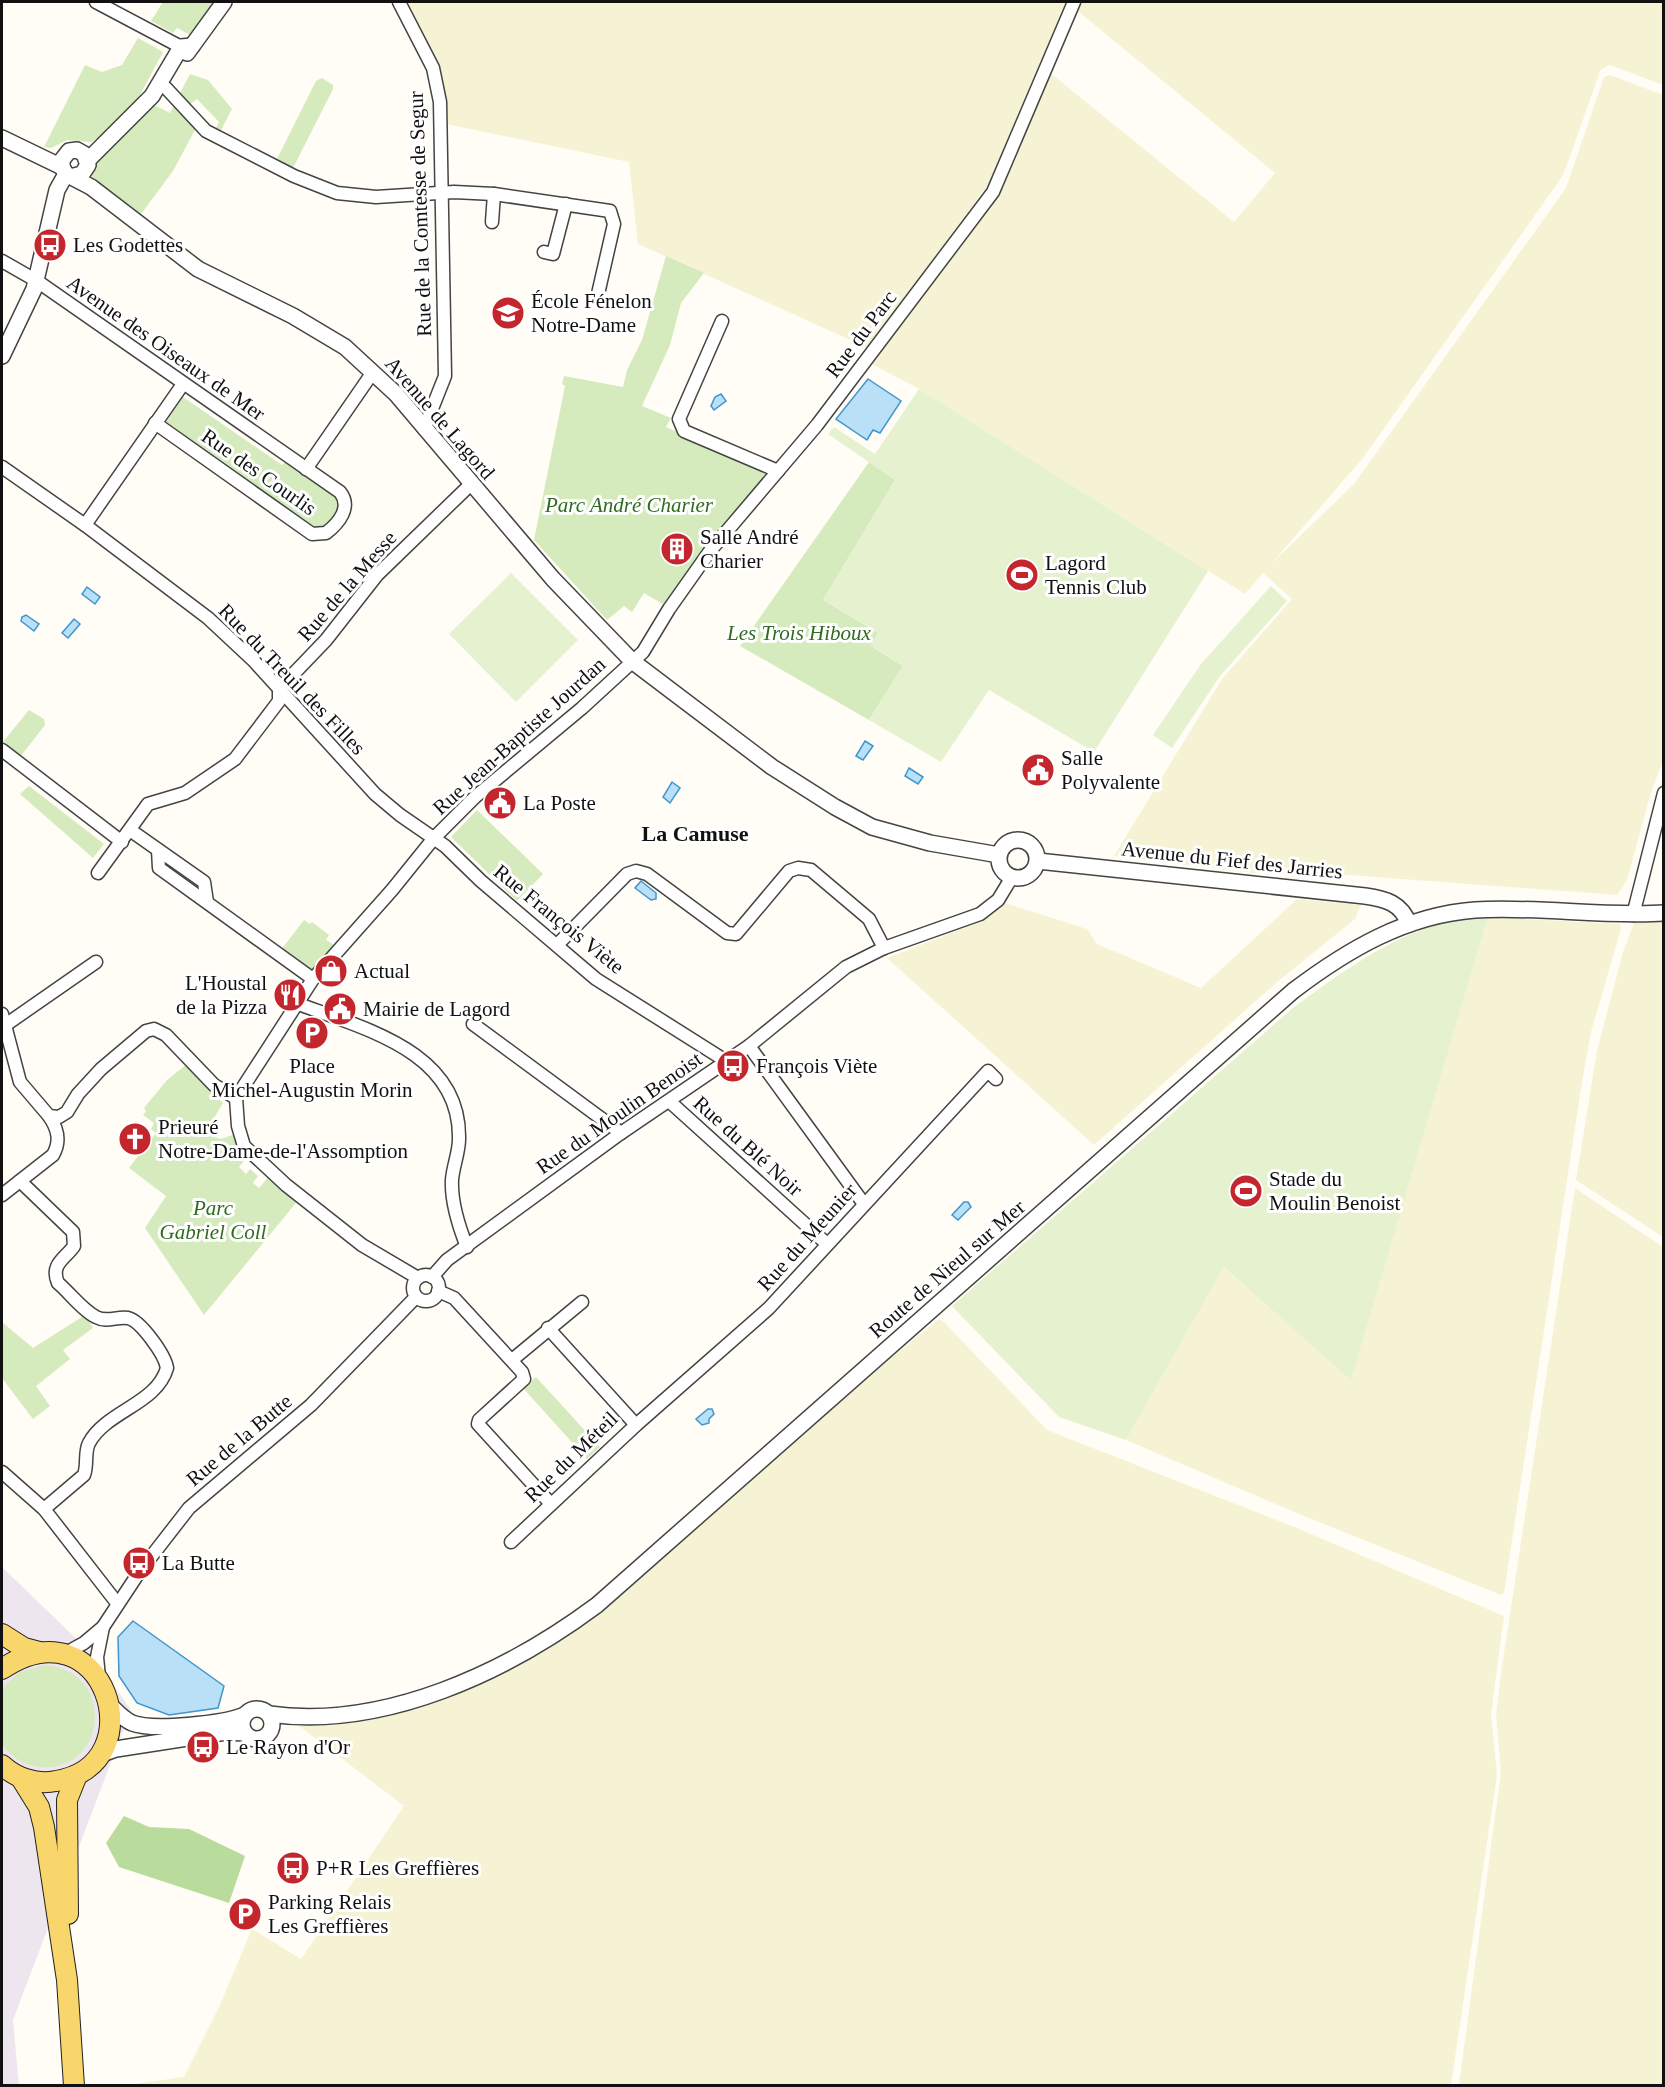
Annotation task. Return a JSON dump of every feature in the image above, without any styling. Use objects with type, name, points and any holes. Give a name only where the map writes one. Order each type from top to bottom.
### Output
[{"type":"main road","points":[[2,1634],[24,1648],[64,1654],[89,1668],[99,1678],[110,1705],[111,1722],[107,1739],[99,1755],[77,1775],[67,1800],[67,1980],[74,2085]]},
{"type":"main road","points":[[2,1669],[19,1657],[39,1652]]},
{"type":"main road","points":[[2,1765],[21,1778],[39,1806],[67,1980]]},
{"type":"main road","points":[[21,1778],[49,1782],[77,1775]]},
{"type":"street","points":[[96,2],[110,5],[186,46]]},
{"type":"street","points":[[2,356],[17,327],[36,280],[57,190],[74,165],[106,141],[152,96],[186,46],[224,2]]},
{"type":"street","name":"Rue de la Comtesse de Segur","points":[[399,2],[433,68],[440,102],[445,376],[424,429]]},
{"type":"street","name":"Rue du Parc","points":[[632,661],[643,652],[669,609],[710,551],[817,425],[993,192],[1074,2]]},
{"type":"street","points":[[152,96],[166,88],[186,46]]},
{"type":"street","points":[[166,88],[206,130],[294,176],[323,188],[363,197],[441,195],[454,192],[494,194],[610,211],[614,216],[598,294]]},
{"type":"street","name":"Avenue de Lagord","points":[[2,138],[25,149],[74,165],[91,188],[198,269],[302,322],[345,347],[396,394],[553,579],[632,661]]},
{"type":"street","points":[[492,222],[494,194]]},
{"type":"street","points":[[544,252],[553,254],[566,204]]},
{"type":"street","name":"Avenue des Oiseaux de Mer","points":[[2,261],[36,280],[306,469]]},
{"type":"street","points":[[722,321],[679,418],[680,426],[684,431],[778,471]]},
{"type":"street","points":[[306,469],[374,372]]},
{"type":"street","points":[[85,525],[183,384]]},
{"type":"street","name":"Rue des Courlis","points":[[155,423],[312,534],[326,533],[344,512],[344,496],[306,469]]},
{"type":"street","name":"Rue du Treuil des Filles","points":[[2,467],[85,525],[208,618],[279,689],[375,794],[400,815],[434,838]]},
{"type":"street","name":"Rue de la Messe","points":[[279,689],[326,640],[377,574],[471,484]]},
{"type":"street","points":[[632,661],[772,767],[835,807],[872,827],[907,838],[999,855]]},
{"type":"street","name":"Rue Jean-Baptiste Jourdan","points":[[236,1098],[313,979],[392,890],[434,838],[475,797],[582,708],[632,661]]},
{"type":"street","points":[[98,873],[148,804],[185,793],[235,759],[279,701],[279,689]]},
{"type":"street","points":[[2,750],[122,842]]},
{"type":"street","points":[[1633,915],[1664,793]]},
{"type":"street","points":[[130,830],[204,882],[207,902],[313,979]]},
{"type":"street","name":"Rue François Viète","points":[[434,838],[596,980],[726,1061]]},
{"type":"street","points":[[1022,839],[1033,846],[1038,861],[1029,875],[1012,877],[1000,866],[999,855],[1006,844],[1022,839]]},
{"type":"street","name":"Avenue du Fief des Jarries","points":[[1038,861],[1365,896],[1395,904],[1402,910],[1409,924]]},
{"type":"street","points":[[557,945],[627,874],[636,871],[647,874],[727,933],[736,934],[789,871],[798,868],[811,870],[868,919],[884,948]]},
{"type":"street","name":"Rue du Moulin Benoist","points":[[432,1277],[447,1260],[621,1133],[748,1046],[846,967],[884,948],[980,914],[998,900],[1012,877]]},
{"type":"street","name":"Route de Nieul sur Mer","points":[[268,1714],[304,1717],[362,1711],[413,1700],[474,1678],[532,1650],[564,1630],[597,1605],[1293,992],[1369,940],[1409,924],[1473,910],[1633,915],[1664,913]]},
{"type":"street","points":[[58,1132],[49,1116],[20,1082],[3,1020],[96,962]]},
{"type":"street","points":[[296,1003],[398,1042],[415,1053],[445,1089],[455,1107],[458,1126],[458,1154],[452,1180],[460,1228],[466,1247]]},
{"type":"street","points":[[473,1024],[621,1133]]},
{"type":"street","points":[[2,1195],[53,1155],[57,1149],[58,1132],[78,1094],[101,1069],[146,1031],[154,1029],[166,1035],[214,1085],[236,1098],[238,1126],[244,1146],[286,1185],[362,1245],[418,1278]]},
{"type":"street","points":[[748,1046],[864,1204]]},
{"type":"street","name":"Rue du Meunier","points":[[636,1425],[769,1308],[988,1071],[996,1079]]},
{"type":"street","name":"Rue du Blé Noir","points":[[669,1101],[827,1244]]},
{"type":"street","points":[[49,1116],[59,1117],[67,1112]]},
{"type":"street","points":[[20,1181],[73,1232],[74,1246],[56,1267],[55,1275],[58,1282],[96,1317],[105,1320],[124,1318],[138,1324],[162,1354],[167,1368],[161,1382],[94,1436],[85,1455],[84,1475],[44,1509]]},
{"type":"street","points":[[425,1275],[432,1277],[437,1283],[438,1291],[434,1298],[427,1301],[416,1296],[413,1285],[418,1278],[425,1275]]},
{"type":"street","points":[[438,1291],[454,1298],[522,1372],[524,1379],[479,1420],[478,1424],[551,1504]]},
{"type":"street","name":"Rue de la Butte","points":[[99,1678],[97,1657],[103,1627],[117,1603],[189,1508],[311,1405],[416,1296]]},
{"type":"street","points":[[512,1360],[582,1302]]},
{"type":"street","name":"Rue du Méteil","points":[[510,1542],[636,1425],[548,1328]]},
{"type":"street","points":[[2,1472],[44,1509],[117,1603]]},
{"type":"street","name":"Rue de la Butte","points":[[64,1654],[84,1643],[103,1627]]},
{"type":"street","points":[[110,1705],[124,1718],[140,1725],[214,1723],[244,1715],[258,1708],[268,1714],[272,1722],[270,1731],[259,1739],[251,1738],[245,1732],[242,1724],[244,1715]]},
{"type":"street","name":"Route de Nieul sur Mer","points":[[270,1731],[304,1717]]},
{"type":"street","points":[[99,1755],[116,1749],[215,1734],[245,1732]]},
{"type":"shaded area","points":[[407,2],[1066,2],[989,183],[868,348],[638,244],[629,162],[446,124],[438,67]]},
{"type":"shaded area","points":[[1077,2],[1663,2],[1663,85],[1610,65],[1601,69],[1564,173],[1557,184],[1363,458],[1271,564],[1354,484],[1566,188],[1604,77],[1610,75],[1663,95],[1663,761],[1651,792],[1627,880],[1617,895],[1348,875],[1254,873],[1114,856],[1222,679],[1292,599],[1263,573],[1245,594],[919,389],[870,363],[995,197],[1049,72],[1234,222],[1275,173],[1074,8]]},
{"type":"shaded area","points":[[1297,899],[1361,905],[1355,919],[1276,983],[1094,1145],[887,958],[972,925],[991,915],[1005,903],[1087,929],[1097,944],[1201,988]]},
{"type":"shaded area","points":[[1488,917],[1620,924],[1621,929],[1591,1032],[1504,1593],[1501,1595],[1299,1514],[1126,1440],[1224,1267],[1351,1379]]},
{"type":"shaded area","points":[[1663,919],[1663,1237],[1576,1180],[1597,1051],[1623,952],[1635,920]]},
{"type":"shaded area","points":[[1575,1188],[1663,1247],[1663,2085],[1459,2085],[1501,1772],[1496,1716],[1501,1673]]},
{"type":"shaded area","points":[[939,1319],[1047,1430],[1292,1526],[1504,1616],[1491,1714],[1497,1775],[1451,2085],[119,2086],[184,2077],[219,2007],[252,1929],[301,1959],[404,1806],[299,1726],[415,1706],[452,1696],[534,1655],[586,1623],[893,1356]]},
{"type":"shaded area","points":[[2,1567],[89,1651],[131,1710],[13,2020],[19,2086],[2,2085]]},
{"type":"green space","points":[[163,2],[215,2],[192,36],[177,28],[173,33],[151,21]]},
{"type":"green space","points":[[138,38],[163,52],[140,95],[142,98],[101,136],[91,142],[67,140],[51,148],[44,147],[85,65],[102,72],[122,65]]},
{"type":"green space","points":[[190,74],[208,80],[232,109],[221,130],[216,128],[219,122],[197,99],[186,107],[178,97]]},
{"type":"green space","points":[[322,78],[333,85],[333,89],[293,168],[277,159],[316,81]]},
{"type":"green space","points":[[175,103],[196,128],[173,171],[141,214],[92,177],[93,164],[152,104],[170,113]]},
{"type":"green space","name":"Parc André Charier","points":[[666,256],[704,273],[681,303],[670,345],[642,406],[671,418],[666,427],[760,467],[768,476],[720,529],[666,606],[644,593],[632,612],[624,606],[607,620],[534,540],[565,386],[562,384],[564,376],[623,387],[627,370],[642,340]]},
{"type":"green space","name":"Lagord Tennis Club","points":[[919,389],[1208,571],[1094,752],[989,690],[941,762],[869,720],[903,666],[871,646],[878,632],[823,600],[895,480],[828,434],[834,427],[875,454]]},
{"type":"green space","points":[[183,397],[282,465],[285,462],[335,493],[341,502],[331,526],[318,531],[165,424]]},
{"type":"green space","name":"Les Trois Hiboux","points":[[869,462],[895,480],[823,600],[879,633],[871,646],[903,666],[869,720],[740,646]]},
{"type":"green space","points":[[511,573],[578,640],[516,702],[449,634]]},
{"type":"green space","points":[[1271,586],[1287,601],[1220,676],[1172,748],[1153,735],[1201,664]]},
{"type":"green space","points":[[29,710],[44,719],[45,725],[17,761],[2,750],[2,743]]},
{"type":"green space","points":[[29,786],[104,844],[93,858],[20,794]]},
{"type":"green space","points":[[477,810],[543,874],[517,901],[451,837]]},
{"type":"green space","name":"Stade du Moulin Benoist","points":[[1488,917],[1351,1380],[1224,1267],[1126,1440],[1059,1417],[952,1306],[1294,1007],[1365,958],[1402,938],[1447,921]]},
{"type":"green space","points":[[304,920],[310,924],[312,922],[329,935],[326,940],[339,948],[313,979],[278,954]]},
{"type":"green space","name":"Parc Gabriel Coll","points":[[187,1064],[223,1103],[209,1126],[209,1135],[221,1139],[235,1134],[248,1156],[239,1167],[246,1174],[250,1169],[258,1176],[253,1183],[259,1188],[270,1175],[300,1198],[204,1315],[145,1228],[166,1196],[129,1168],[156,1133],[151,1129],[154,1123],[143,1115],[146,1111],[144,1108],[167,1080]]},
{"type":"green space","points":[[85,1315],[93,1328],[63,1350],[70,1359],[36,1386],[50,1406],[33,1419],[2,1378],[2,1322],[33,1348]]},
{"type":"green space","points":[[536,1377],[600,1447],[587,1459],[523,1388]]},
{"type":"green space","points":[[44,1665],[68,1671],[84,1684],[93,1701],[95,1720],[90,1739],[80,1754],[63,1765],[40,1767],[18,1760],[2,1744],[2,1689],[18,1673]]},
{"type":"green space","points":[[124,1816],[149,1827],[189,1829],[245,1856],[229,1903],[119,1867],[106,1843]]},
{"type":"water","points":[[868,379],[901,401],[880,433],[873,430],[867,440],[836,419]]},
{"type":"water","points":[[721,394],[726,401],[714,410],[711,406],[715,397]]},
{"type":"water","points":[[87,587],[100,597],[95,604],[82,594]]},
{"type":"water","points":[[26,615],[39,624],[34,631],[21,621]]},
{"type":"water","points":[[74,619],[80,624],[68,638],[62,633]]},
{"type":"water","points":[[865,741],[873,746],[863,760],[856,756]]},
{"type":"water","points":[[909,768],[923,777],[918,784],[905,776]]},
{"type":"water","points":[[672,782],[680,788],[670,803],[663,797]]},
{"type":"water","points":[[641,881],[656,893],[656,899],[651,900],[635,888]]},
{"type":"water","points":[[964,1202],[968,1202],[971,1207],[958,1220],[952,1215]]},
{"type":"water","points":[[708,1409],[712,1409],[714,1414],[709,1419],[709,1423],[702,1425],[696,1419]]},
{"type":"water","points":[[133,1621],[224,1686],[218,1708],[169,1715],[137,1703],[119,1676],[118,1637]]},
{"type":"place","name":"Les Godettes","points":[[50,245]]},
{"type":"place","name":"École Fénelon Notre-Dame","points":[[508,313]]},
{"type":"place","name":"Salle André Charier","points":[[677,549]]},
{"type":"place","name":"Lagord Tennis Club","points":[[1022,575]]},
{"type":"place","name":"Salle Polyvalente","points":[[1038,770]]},
{"type":"place","name":"La Poste","points":[[500,803]]},
{"type":"place","name":"Actual","points":[[331,971]]},
{"type":"place","name":"L'Houstal de la Pizza","points":[[290,995]]},
{"type":"place","name":"Mairie de Lagord","points":[[340,1009]]},
{"type":"place","name":"Place Michel-Augustin Morin","points":[[312,1033]]},
{"type":"place","name":"François Viète","points":[[733,1066]]},
{"type":"place","name":"Prieuré Notre-Dame-de-l'Assomption","points":[[135,1139]]},
{"type":"place","name":"Stade du Moulin Benoist","points":[[1246,1191]]},
{"type":"place","name":"La Butte","points":[[139,1563]]},
{"type":"place","name":"Le Rayon d'Or","points":[[203,1747]]},
{"type":"place","name":"P+R Les Greffières","points":[[293,1868]]},
{"type":"place","name":"Parking Relais Les Greffières","points":[[245,1914]]},
{"type":"district","name":"La Camuse","points":[[695,833]]}]
